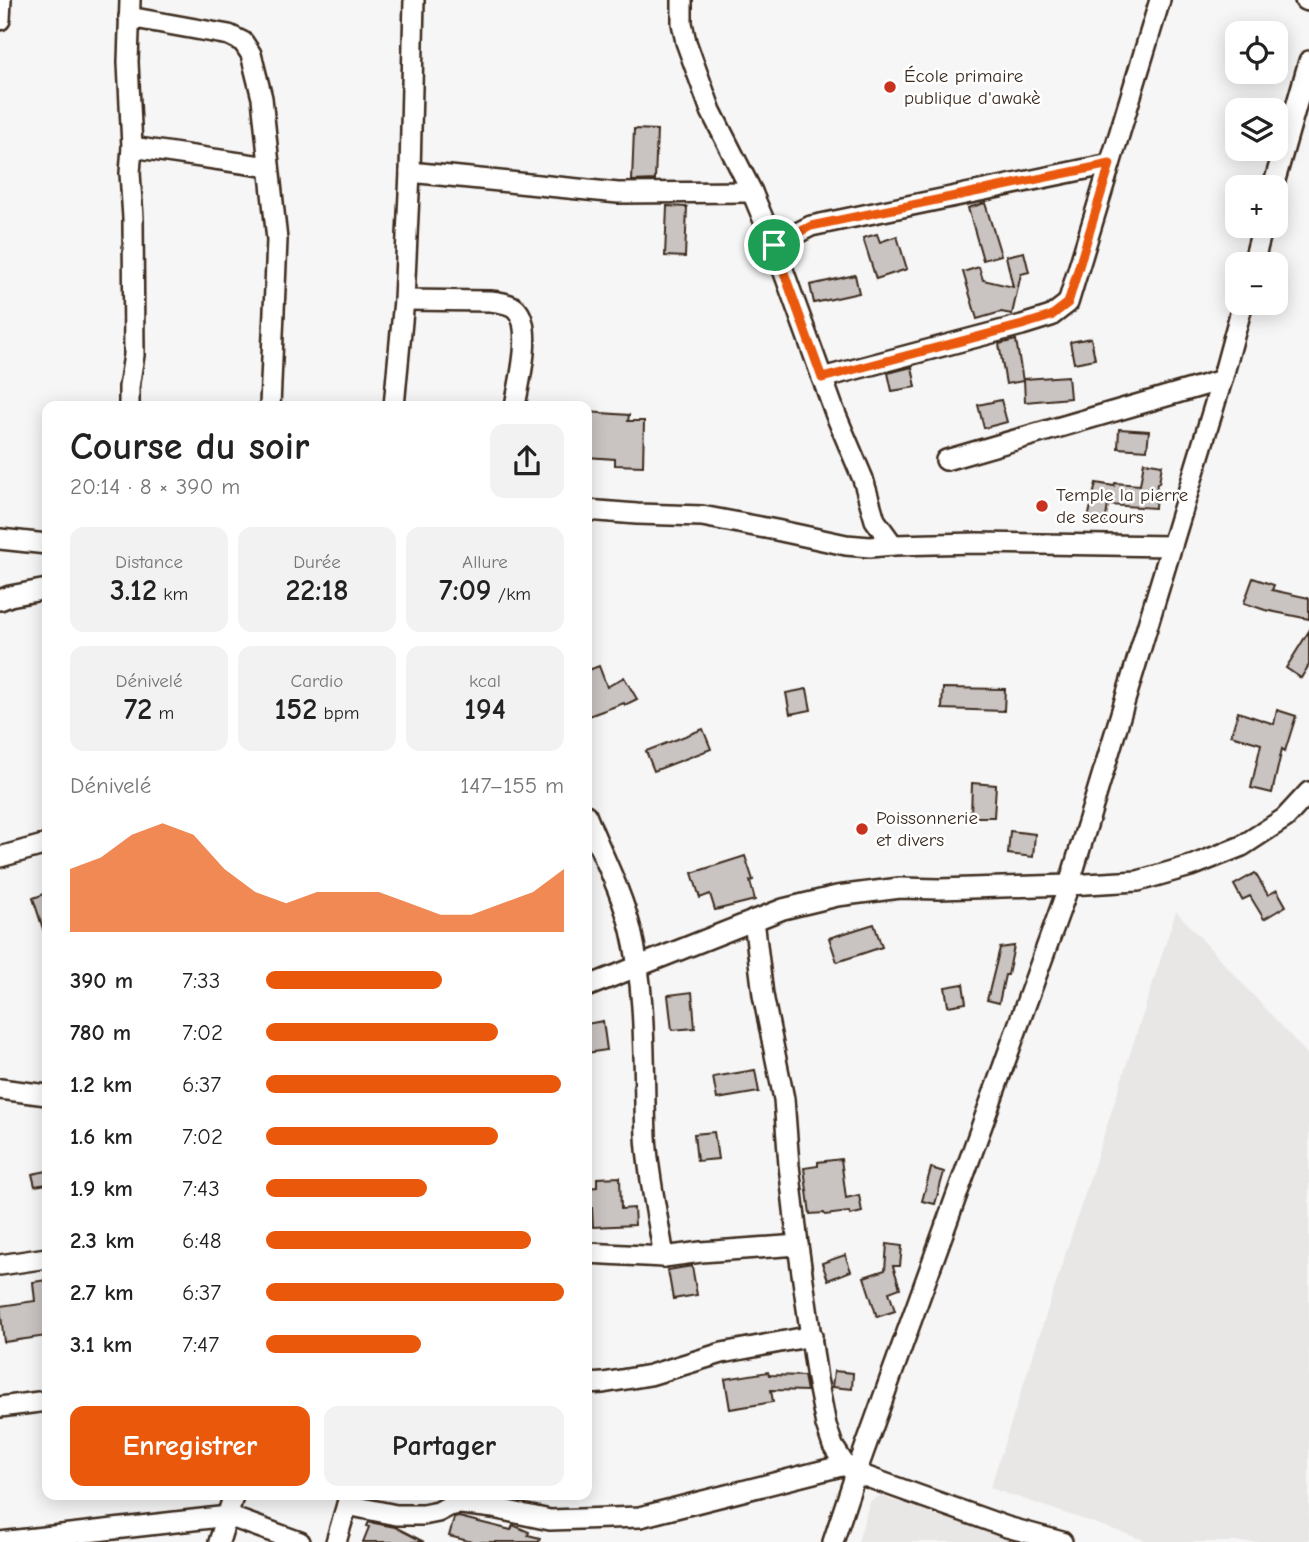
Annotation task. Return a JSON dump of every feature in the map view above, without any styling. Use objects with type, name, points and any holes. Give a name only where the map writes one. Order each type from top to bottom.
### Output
[{"type":"street","points":[[0,20],[1,0]]},
{"type":"street","points":[[394,401],[404,300],[414,0]]},
{"type":"street","points":[[681,0],[686,42],[711,111],[752,192],[849,450],[863,479],[876,520],[893,545]]},
{"type":"street","points":[[822,378],[1022,325],[1051,316],[1068,303],[1160,0]]},
{"type":"street","points":[[129,401],[134,355],[129,8],[229,35],[243,42],[251,54],[262,98],[277,240],[270,401]]},
{"type":"street","points":[[1276,175],[1309,61]]},
{"type":"street","points":[[132,147],[269,167]]},
{"type":"street","points":[[774,245],[811,226],[1110,164]]},
{"type":"street","points":[[410,172],[618,193],[752,192]]},
{"type":"street","points":[[404,300],[490,301],[515,308],[521,317],[526,336],[516,401]]},
{"type":"street","points":[[833,1542],[851,1469],[1069,885],[1240,315]]},
{"type":"street","points":[[946,460],[1222,380]]},
{"type":"street","points":[[592,510],[702,516],[846,545],[870,547],[977,543],[1172,546]]},
{"type":"street","points":[[0,538],[42,543]]},
{"type":"street","points":[[0,600],[42,590]]},
{"type":"street","points":[[592,985],[783,909],[837,896],[900,888],[939,889],[1138,881],[1194,865],[1242,846],[1285,818],[1309,792]]},
{"type":"street","points":[[592,830],[620,896],[638,966],[646,1139],[664,1257]]},
{"type":"street","points":[[0,858],[42,845]]},
{"type":"street","points":[[754,920],[763,995],[784,1099],[798,1245],[817,1379],[833,1446],[851,1469],[1007,1527],[1062,1542]]},
{"type":"street","points":[[0,1089],[42,1094]]},
{"type":"street","points":[[592,1253],[664,1257],[798,1245]]},
{"type":"street","points":[[0,1265],[42,1259]]},
{"type":"street","points":[[592,1384],[650,1375],[722,1353],[812,1336]]},
{"type":"street","points":[[0,1407],[42,1402]]},
{"type":"street","points":[[336,1542],[349,1500],[396,1515],[423,1515],[461,1504],[550,1520],[640,1517],[851,1469]]},
{"type":"street","points":[[219,1542],[232,1500]]},
{"type":"street","points":[[0,1542],[228,1516],[300,1542]]},
{"type":"shaded area","points":[[1176,911],[1309,1056],[1309,1542],[1150,1542],[990,1488]]},
{"type":"shaded area","points":[[880,1496],[1025,1542],[858,1542],[870,1501]]},
{"type":"building","points":[[634,129],[657,130],[655,180],[632,181]]},
{"type":"building","points":[[985,203],[1001,255],[983,260],[968,208]]},
{"type":"building","points":[[667,206],[687,207],[685,257],[665,256]]},
{"type":"building","points":[[877,234],[880,242],[897,236],[907,269],[876,279],[863,238]]},
{"type":"building","points":[[1024,252],[1029,272],[1021,274],[1012,314],[1001,312],[977,319],[963,272],[979,267],[983,280],[1013,287],[1006,256]]},
{"type":"building","points":[[855,275],[859,293],[814,303],[810,285]]},
{"type":"building","points":[[1091,338],[1095,359],[1074,363],[1070,342]]},
{"type":"building","points":[[1016,340],[1023,381],[1006,384],[999,344]]},
{"type":"building","points":[[912,367],[916,387],[892,391],[888,373]]},
{"type":"building","points":[[1068,376],[1070,398],[1025,402],[1024,379]]},
{"type":"building","points":[[1001,400],[1007,422],[984,428],[978,405]]},
{"type":"building","points":[[592,412],[629,415],[628,421],[644,421],[643,466],[615,465],[615,459],[592,457]]},
{"type":"building","points":[[1119,429],[1149,431],[1147,450],[1118,448]]},
{"type":"building","points":[[1144,462],[1162,465],[1155,508],[1108,505],[1105,523],[1088,519],[1096,483],[1114,486],[1115,483],[1140,485]]},
{"type":"building","points":[[1253,578],[1274,585],[1272,590],[1309,598],[1309,619],[1244,603]]},
{"type":"building","points":[[1309,631],[1309,665],[1301,678],[1286,668]]},
{"type":"building","points":[[599,666],[607,687],[624,677],[637,699],[592,715],[592,669]]},
{"type":"building","points":[[943,688],[1005,689],[1004,711],[942,709]]},
{"type":"building","points":[[807,689],[811,710],[790,714],[786,693]]},
{"type":"building","points":[[1277,710],[1296,716],[1285,751],[1282,749],[1272,793],[1251,788],[1261,744],[1231,735],[1238,712],[1274,724]]},
{"type":"building","points":[[703,729],[711,749],[654,771],[646,751]]},
{"type":"building","points":[[972,783],[996,785],[994,817],[971,817]]},
{"type":"building","points":[[1010,831],[1035,834],[1033,857],[1008,854]]},
{"type":"building","points":[[745,856],[753,880],[750,881],[755,900],[715,910],[710,894],[700,898],[692,873]]},
{"type":"building","points":[[1255,873],[1268,895],[1277,890],[1286,906],[1264,919],[1250,896],[1242,900],[1234,885]]},
{"type":"building","points":[[42,895],[42,926],[33,898]]},
{"type":"building","points":[[874,924],[882,947],[837,962],[829,938]]},
{"type":"building","points":[[1014,946],[999,1003],[987,1000],[1000,948]]},
{"type":"building","points":[[963,984],[966,1003],[948,1006],[945,987]]},
{"type":"building","points":[[692,992],[695,1028],[672,1030],[668,995]]},
{"type":"building","points":[[603,1021],[607,1050],[592,1052],[592,1023]]},
{"type":"building","points":[[755,1070],[759,1092],[717,1099],[713,1077]]},
{"type":"building","points":[[714,1132],[718,1159],[697,1161],[694,1134]]},
{"type":"building","points":[[841,1159],[846,1198],[859,1195],[862,1212],[850,1215],[849,1212],[810,1214],[804,1168],[818,1166],[818,1162]]},
{"type":"building","points":[[931,1168],[944,1172],[935,1204],[922,1201]]},
{"type":"building","points":[[42,1172],[42,1185],[35,1186],[32,1174]]},
{"type":"building","points":[[620,1177],[621,1209],[634,1208],[635,1225],[593,1227],[592,1187],[597,1187],[597,1178]]},
{"type":"building","points":[[887,1244],[902,1246],[900,1266],[893,1266],[900,1288],[889,1292],[895,1311],[877,1317],[864,1277],[885,1270]]},
{"type":"building","points":[[845,1255],[851,1271],[828,1280],[822,1263]]},
{"type":"building","points":[[692,1266],[697,1295],[673,1299],[668,1270]]},
{"type":"building","points":[[42,1281],[42,1337],[4,1342],[0,1306],[35,1301],[33,1282]]},
{"type":"building","points":[[834,1371],[853,1373],[852,1389],[832,1387]]},
{"type":"building","points":[[768,1372],[769,1375],[804,1376],[807,1391],[771,1390],[773,1402],[730,1409],[725,1379]]},
{"type":"building","points":[[454,1518],[511,1530],[513,1525],[529,1532],[528,1535],[540,1538],[539,1542],[472,1542],[449,1536]]},
{"type":"building","points":[[369,1522],[395,1527],[424,1542],[363,1542]]},
{"type":"place","name":"École primaire publique d'awakè","points":[[890,87]]},
{"type":"place","name":"Temple la pierre de secours","points":[[1042,506]]},
{"type":"place","name":"Poissonnerie et divers","points":[[862,829]]},
{"type":"route","points":[[1110,164],[1068,303],[1051,316],[822,378],[774,245],[811,226],[1110,164]]}]
